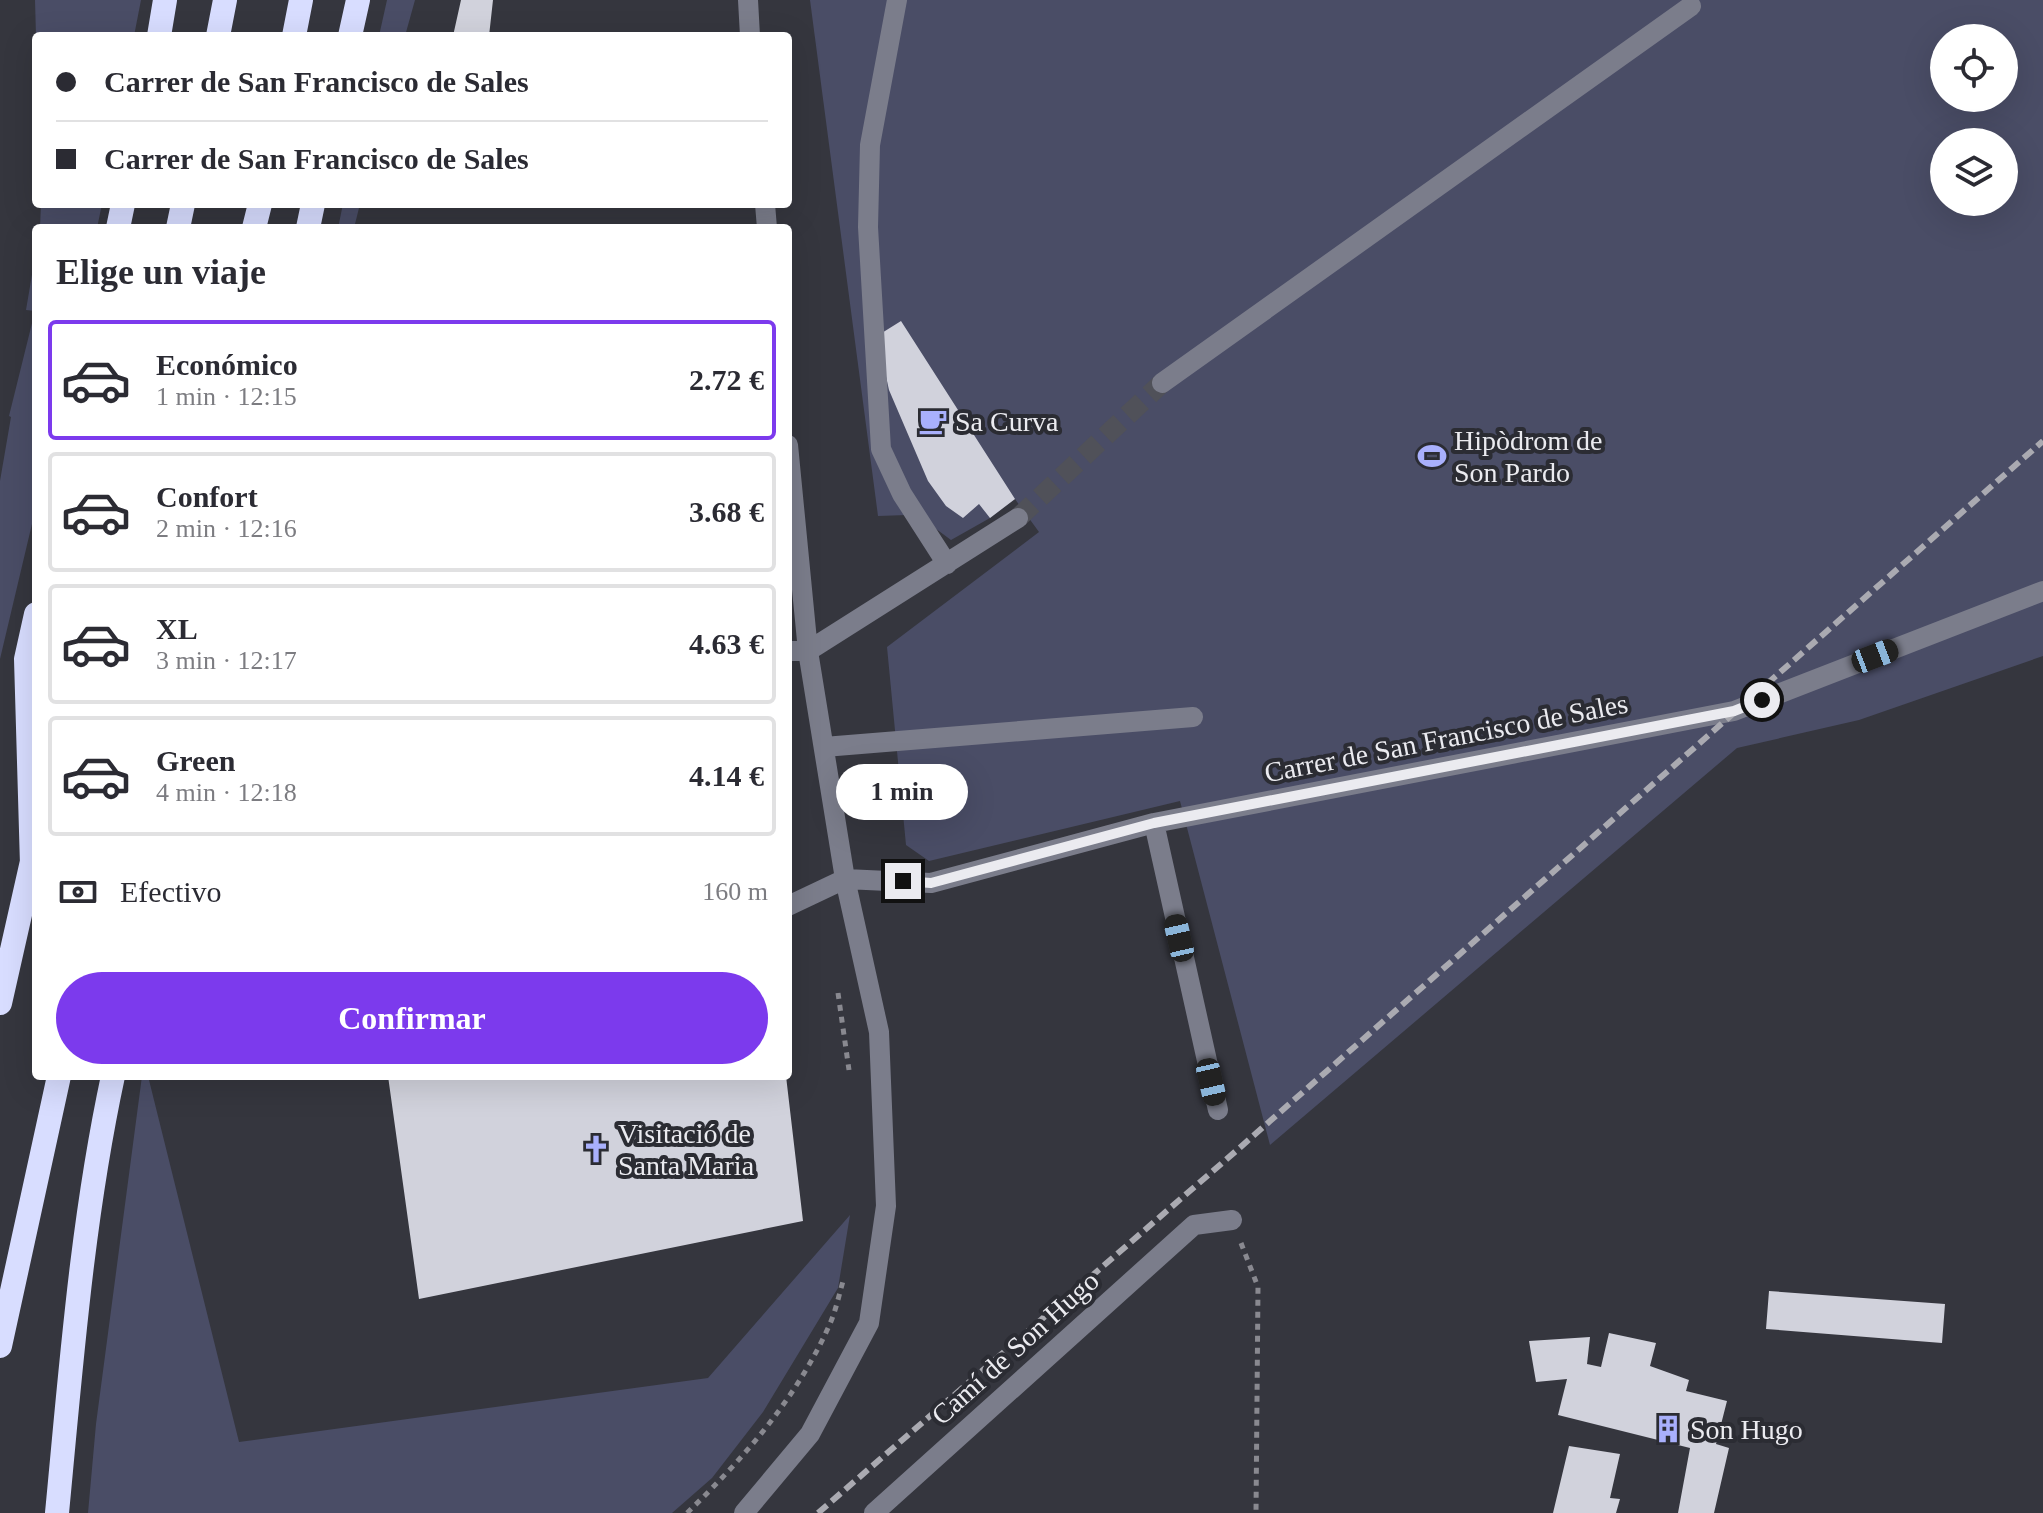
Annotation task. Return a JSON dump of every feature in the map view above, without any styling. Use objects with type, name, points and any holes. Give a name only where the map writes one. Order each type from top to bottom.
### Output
[{"type":"highway","points":[[160,32],[165,0]]},
{"type":"highway","points":[[219,32],[225,0]]},
{"type":"highway","points":[[295,32],[301,0]]},
{"type":"highway","points":[[351,32],[358,0]]},
{"type":"highway","points":[[32,632],[26,659],[32,806]]},
{"type":"highway","points":[[0,1003],[32,864]]},
{"type":"highway","points":[[0,1346],[58,1080]]},
{"type":"highway","points":[[57,1513],[77,1295],[100,1139],[112,1080]]},
{"type":"street","points":[[748,0],[750,32]]},
{"type":"street","points":[[897,0],[870,145],[868,227],[881,449],[902,494],[947,564]]},
{"type":"street","points":[[1162,383],[1691,6]]},
{"type":"street","points":[[798,651],[947,564],[1018,518]]},
{"type":"street","points":[[744,1513],[810,1434],[869,1323],[886,1206],[879,1032],[845,879],[824,747],[798,651],[792,527]]},
{"type":"street","name":"Carrer de San Francisco de Sales","points":[[792,904],[845,879],[931,883],[1154,823],[1734,711],[2043,591]]},
{"type":"street","points":[[824,747],[1193,717]]},
{"type":"street","points":[[1154,823],[1218,1110]]},
{"type":"street","name":"Camí de Son Hugo","points":[[874,1513],[1194,1225],[1232,1220]]},
{"type":"path","points":[[836,979],[850,1073]]},
{"type":"path","points":[[1232,1220],[1258,1287],[1256,1513]]},
{"type":"path","points":[[687,1513],[735,1466],[803,1377],[830,1323],[847,1270]]},
{"type":"shaded area","points":[[35,0],[141,0],[135,32],[36,32]]},
{"type":"shaded area","points":[[387,0],[415,0],[406,32],[380,32]]},
{"type":"shaded area","name":"Hipòdrom de Son Pardo","points":[[810,0],[2043,0],[2043,656],[1859,720],[1737,748],[1270,1145],[1180,801],[929,861],[906,845],[887,647],[1039,532],[1015,499],[990,518],[951,540],[912,511],[907,515],[878,516]]},
{"type":"shaded area","points":[[41,208],[101,208],[98,224],[40,224]]},
{"type":"shaded area","points":[[342,208],[359,208],[355,224],[339,224]]},
{"type":"shaded area","points":[[32,275],[32,311],[26,310]]},
{"type":"shaded area","points":[[32,323],[32,524],[0,659],[0,481],[9,416]]},
{"type":"shaded area","points":[[141,1080],[149,1080],[239,1442],[708,1378],[850,1215],[838,1288],[763,1412],[712,1478],[672,1513],[88,1513],[96,1424]]},
{"type":"building","points":[[461,0],[493,0],[489,32],[454,32]]},
{"type":"building","name":"Sa Curva","points":[[901,321],[1015,499],[990,518],[979,504],[963,518],[946,506],[928,481],[889,390],[877,336]]},
{"type":"building","name":"Visitació de Santa Maria","points":[[389,1080],[786,1080],[803,1221],[419,1299]]},
{"type":"building","points":[[1769,1291],[1945,1304],[1942,1343],[1766,1329]]},
{"type":"building","name":"Son Hugo","points":[[1609,1333],[1656,1343],[1650,1366],[1689,1380],[1686,1391],[1727,1401],[1716,1444],[1729,1448],[1714,1513],[1678,1513],[1690,1448],[1558,1415],[1567,1379],[1536,1382],[1529,1341],[1590,1337],[1587,1364],[1601,1367]]},
{"type":"building","name":"Son Hugo","points":[[1569,1446],[1620,1454],[1610,1498],[1620,1499],[1616,1513],[1553,1513]]},
{"type":"tunnel","points":[[1018,518],[1162,383]]},
{"type":"railway","points":[[818,1513],[1236,1151],[2043,441]]},
{"type":"place","name":"Sa Curva","points":[[933,421]]},
{"type":"place","name":"Hipòdrom de Son Pardo","points":[[1432,456]]},
{"type":"place","name":"Visitació de Santa Maria","points":[[596,1149]]},
{"type":"place","name":"Son Hugo","points":[[1668,1429]]},
{"type":"route","points":[[903,881],[931,883],[1154,823],[1734,711],[1762,700]]}]
